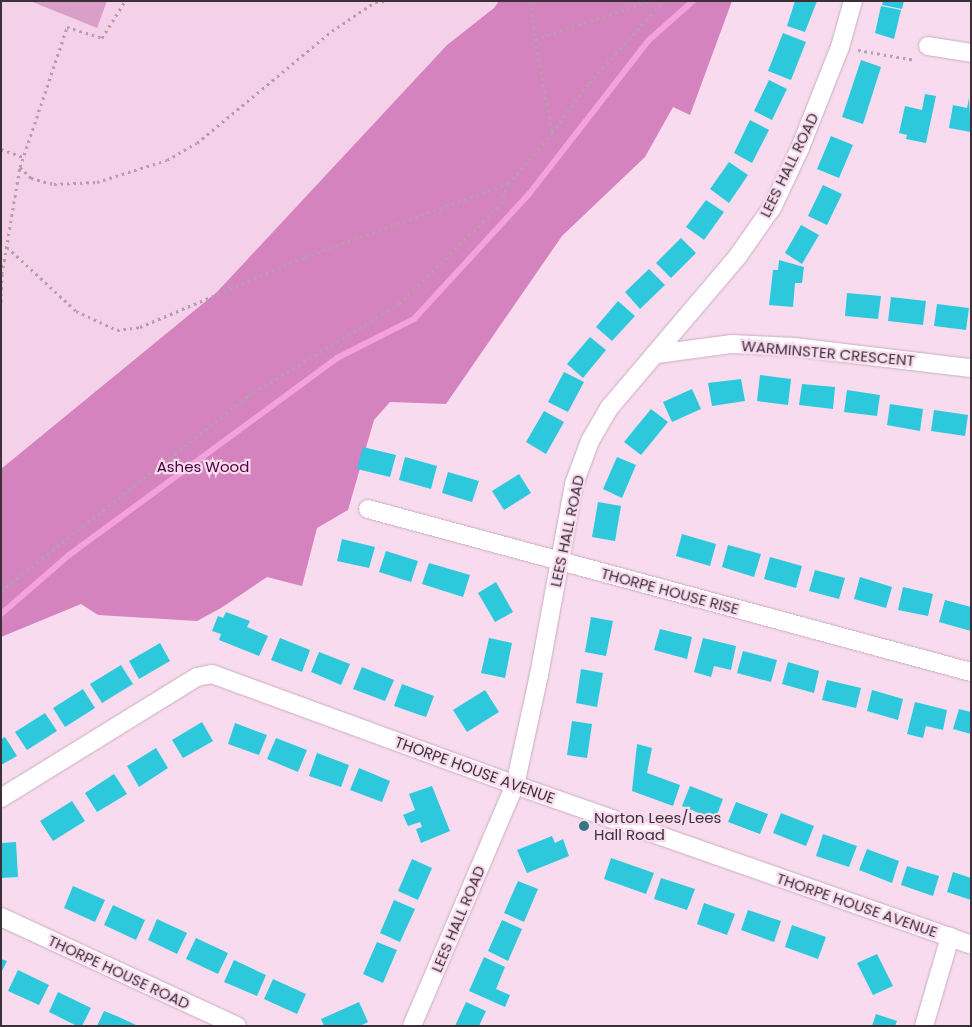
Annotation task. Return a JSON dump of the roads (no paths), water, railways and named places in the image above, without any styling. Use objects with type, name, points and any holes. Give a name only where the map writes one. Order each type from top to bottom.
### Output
[{"type":"street","name":"LEES HALL ROAD","points":[[412,1026],[515,785],[540,675],[574,484],[590,441],[610,406],[738,256],[773,206],[800,148],[840,47],[853,1]]},
{"type":"street","points":[[928,46],[971,53]]},
{"type":"street","name":"WARMINSTER CRESCENT","points":[[656,354],[732,344],[794,347],[971,368]]},
{"type":"street","name":"THORPE HOUSE RISE","points":[[368,509],[971,672]]},
{"type":"street","name":"THORPE HOUSE AVENUE","points":[[1,798],[197,677],[212,674],[515,785],[971,945]]},
{"type":"street","name":"THORPE HOUSE ROAD","points":[[1,917],[237,1026]]},
{"type":"street","points":[[924,1026],[950,938]]},
{"type":"waterway","points":[[1,614],[69,555],[337,358],[414,319],[529,194],[649,40],[693,1]]},
{"type":"place","name":"Norton Lees/Lees Hall Road","points":[[584,826]]},
{"type":"park label","name":"Ashes Wood","points":[[203,467]]}]
